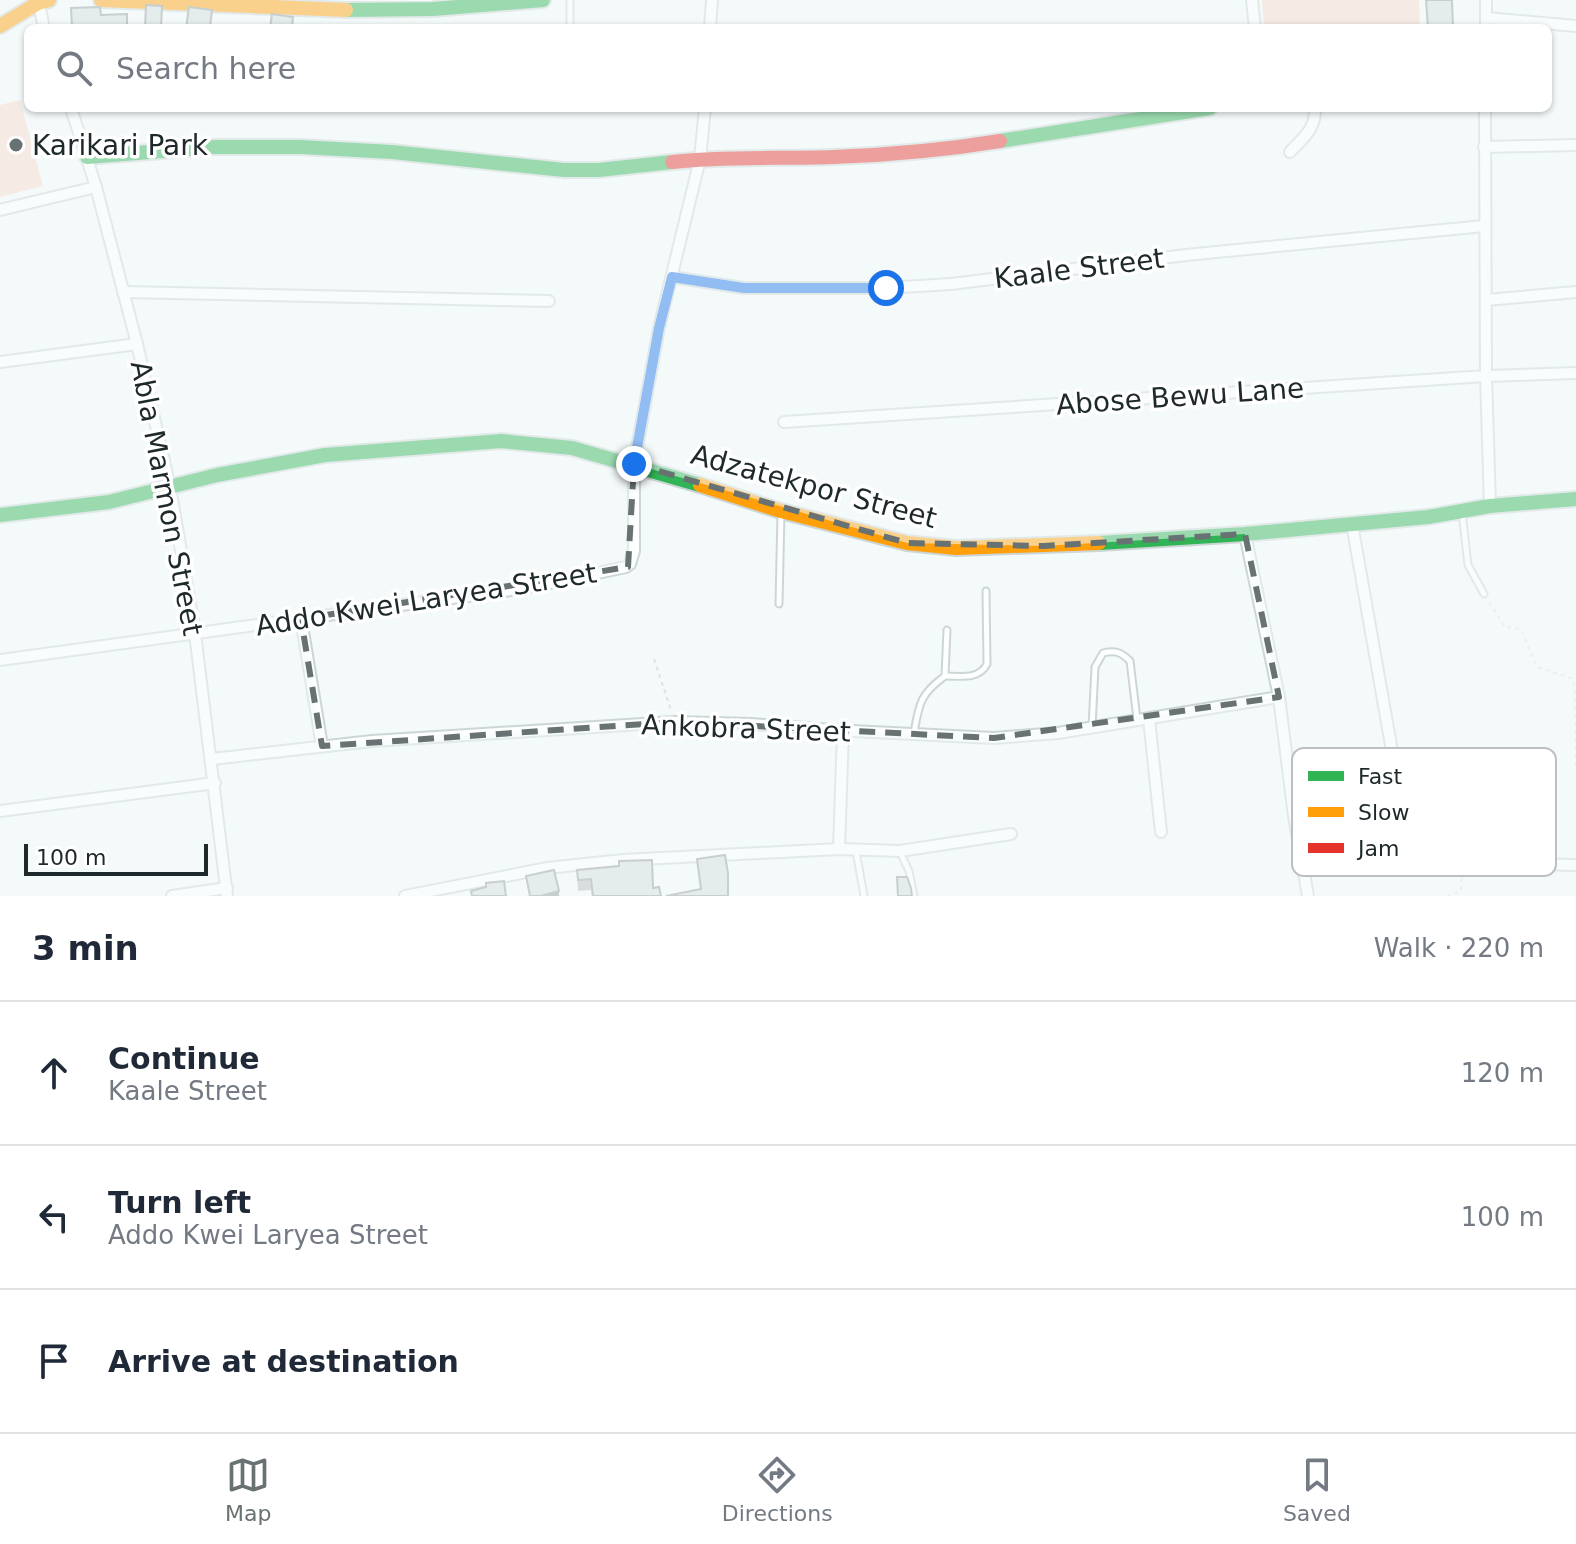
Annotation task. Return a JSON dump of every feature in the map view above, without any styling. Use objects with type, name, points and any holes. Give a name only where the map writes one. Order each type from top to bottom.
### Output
[{"type":"street","points":[[101,0],[446,8],[543,0]]},
{"type":"street","points":[[710,24],[712,0]]},
{"type":"street","points":[[1252,0],[1255,24]]},
{"type":"street","points":[[1486,0],[1486,23],[1516,24]]},
{"type":"street","points":[[0,26],[42,1],[44,24]]},
{"type":"street","points":[[1552,25],[1576,26]]},
{"type":"street","name":"Abla Marmon Street","points":[[72,112],[96,187],[137,344],[170,487],[195,633],[227,892]]},
{"type":"street","name":"Addo Kwei Laryea Street","points":[[0,660],[526,588],[630,564],[634,551],[634,464],[659,328],[700,159],[705,112]]},
{"type":"street","points":[[87,157],[213,147],[301,147],[392,152],[564,170],[599,170],[700,159],[836,157],[951,149],[1185,112]]},
{"type":"street","points":[[1290,152],[1312,128],[1316,121],[1315,112]]},
{"type":"street","points":[[1485,112],[1490,506]]},
{"type":"street","points":[[1484,147],[1576,145]]},
{"type":"street","points":[[0,210],[96,187]]},
{"type":"street","name":"Kaale Street","points":[[672,277],[744,288],[886,288],[951,284],[1186,255],[1484,226]]},
{"type":"street","points":[[123,292],[549,301]]},
{"type":"street","points":[[1486,300],[1576,292]]},
{"type":"street","points":[[0,362],[137,344]]},
{"type":"street","name":"Abose Bewu Lane","points":[[784,422],[1486,376],[1576,373]]},
{"type":"street","name":"Adzatekpor Street","points":[[0,515],[109,502],[217,475],[325,455],[486,442],[572,448],[634,464],[781,511],[907,543],[956,548],[1245,534],[1576,499]]},
{"type":"street","points":[[1352,524],[1391,748]]},
{"type":"street","points":[[1245,534],[1279,697],[1292,800]]},
{"type":"street","points":[[301,619],[322,746]]},
{"type":"street","name":"Ankobra Street","points":[[212,759],[372,741],[674,722],[994,738],[1092,728],[1279,697]]},
{"type":"street","points":[[1149,719],[1161,832]]},
{"type":"street","points":[[839,849],[843,731]]},
{"type":"street","points":[[0,811],[215,783]]},
{"type":"street","points":[[405,896],[547,868],[623,860],[839,849],[900,851],[1011,834]]},
{"type":"street","points":[[1556,865],[1576,865]]},
{"type":"street","points":[[1304,876],[1308,896]]},
{"type":"street","points":[[172,896],[227,892]]},
{"type":"lane","points":[[570,0],[570,24]]},
{"type":"lane","points":[[779,604],[781,511]]},
{"type":"lane","points":[[1462,511],[1468,565],[1484,594]]},
{"type":"lane","points":[[913,734],[918,706],[926,690],[945,676],[983,672],[987,664],[986,591]]},
{"type":"lane","points":[[945,676],[947,630]]},
{"type":"lane","points":[[1092,728],[1095,667],[1103,653],[1113,651],[1122,653],[1130,661],[1137,721]]},
{"type":"lane","points":[[856,850],[864,896]]},
{"type":"lane","points":[[900,851],[909,871],[914,896]]},
{"type":"path","points":[[1484,594],[1505,627],[1521,629],[1537,667],[1571,678],[1575,687],[1576,766]]},
{"type":"path","points":[[654,659],[674,722]]},
{"type":"path","points":[[1448,896],[1461,891],[1462,876]]},
{"type":"highlighted area","points":[[634,464],[907,543],[1044,546],[1245,534],[1279,697],[994,738],[674,722],[322,746],[301,619],[628,567]]},
{"type":"shaded area","points":[[1262,0],[1419,0],[1420,24],[1264,24]]},
{"type":"shaded area","name":"Karikari Park","points":[[20,100],[43,186],[0,197],[0,105]]},
{"type":"building","points":[[1426,0],[1452,0],[1453,24],[1428,24]]},
{"type":"building","points":[[146,5],[162,6],[161,24],[145,24]]},
{"type":"building","points":[[100,7],[101,15],[127,14],[127,24],[72,24],[71,8]]},
{"type":"building","points":[[189,7],[212,10],[210,24],[187,24]]},
{"type":"building","points":[[272,14],[293,17],[292,24],[271,24]]},
{"type":"building","points":[[725,855],[728,896],[666,896],[701,889],[697,859]]},
{"type":"building","points":[[652,860],[653,888],[659,887],[661,896],[593,896],[591,879],[578,880],[577,870],[619,866],[619,861]]},
{"type":"building","points":[[554,870],[559,891],[545,896],[530,896],[526,876]]},
{"type":"building","points":[[897,877],[907,877],[912,896],[898,896]]},
{"type":"building","points":[[504,881],[506,896],[472,896],[471,891],[486,887],[486,883]]},
{"type":"traffic: fast","points":[[346,10],[433,9],[543,0]]},
{"type":"traffic: fast","points":[[1000,141],[1185,112]]},
{"type":"traffic: fast","points":[[87,157],[213,147],[301,147],[392,152],[564,170],[599,170],[672,162]]},
{"type":"traffic: fast","points":[[0,515],[109,502],[217,475],[325,455],[501,441],[572,448],[700,485]]},
{"type":"traffic: fast","points":[[1099,543],[1245,534],[1576,499]]},
{"type":"traffic: slow","points":[[0,26],[38,3],[49,0]]},
{"type":"traffic: slow","points":[[101,0],[346,10]]},
{"type":"traffic: slow","points":[[700,485],[781,511],[907,543],[956,548],[1099,543]]},
{"type":"traffic: jam","points":[[672,162],[875,155],[1000,141]]},
{"type":"place","name":"Karikari Park","points":[[16,145]]},
{"type":"route","points":[[634,464],[659,328],[672,277],[744,288],[886,288]]}]
